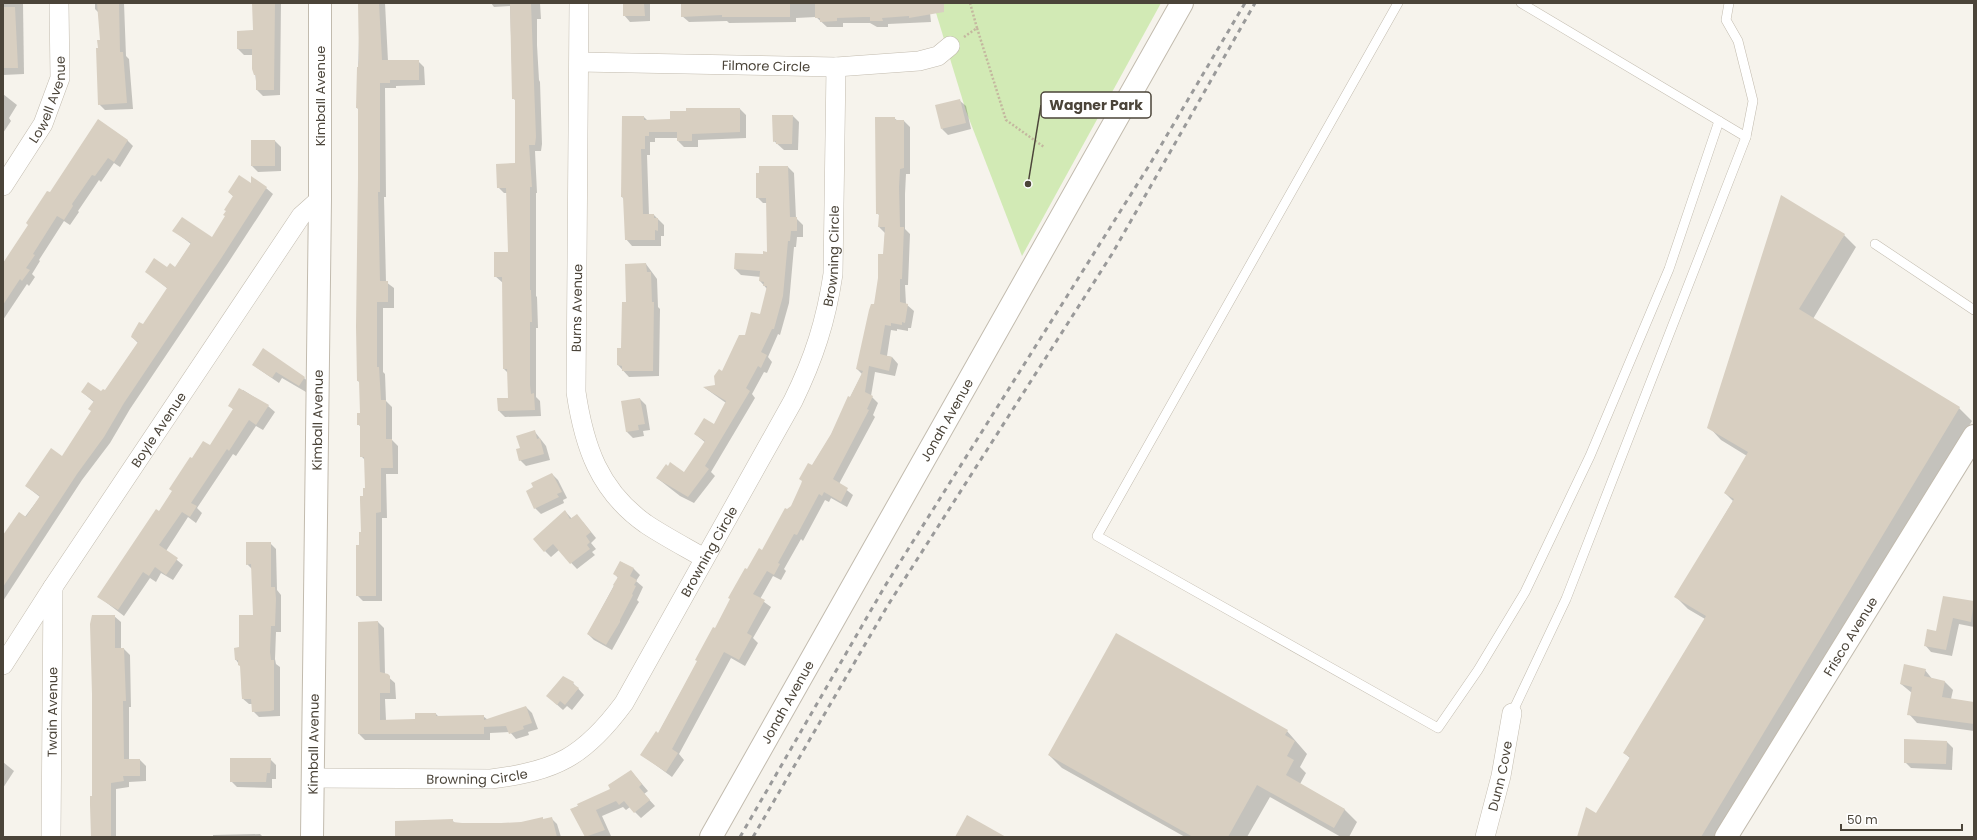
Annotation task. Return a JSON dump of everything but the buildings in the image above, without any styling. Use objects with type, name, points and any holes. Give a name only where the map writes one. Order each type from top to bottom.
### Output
[{"type":"street","name":"Lowell Avenue","points":[[3,186],[43,124],[60,78],[59,3]]},
{"type":"street","name":"Kimball Avenue","points":[[312,837],[320,199],[320,3]]},
{"type":"street","name":"Burns Avenue","points":[[579,3],[576,392],[585,441],[593,461],[607,485],[625,507],[645,524],[704,558]]},
{"type":"street","name":"Jonah Avenue","points":[[711,837],[1182,3]]},
{"type":"street","name":"Filmore Circle","points":[[579,62],[836,67],[919,61],[938,56],[950,46]]},
{"type":"street","name":"Browning Circle","points":[[312,778],[491,778],[541,770],[564,760],[599,734],[624,703],[793,400],[813,357],[824,325],[833,274],[836,67]]},
{"type":"street","name":"Boyle Avenue","points":[[3,665],[53,587],[301,216],[320,199]]},
{"type":"street","name":"Frisco Avenue","points":[[1726,837],[1974,436]]},
{"type":"street","name":"Twain Avenue","points":[[51,837],[53,587]]},
{"type":"street","name":"Dunn Cove","points":[[1484,837],[1501,776],[1512,713]]},
{"type":"lane","points":[[1398,3],[1097,536],[1438,728],[1478,670],[1525,592],[1590,456],[1669,270],[1719,122]]},
{"type":"lane","points":[[1521,3],[1746,137]]},
{"type":"lane","points":[[1512,713],[1566,599],[1746,137],[1753,101],[1738,41],[1726,20],[1729,3]]},
{"type":"lane","points":[[1875,244],[1974,310]]},
{"type":"path","points":[[970,3],[1006,120],[1044,148]]},
{"type":"path","points":[[950,46],[977,28]]},
{"type":"green space","points":[[933,3],[1161,3],[1022,256],[966,111]]},
{"type":"railway","points":[[740,837],[885,586],[1150,164],[1245,3]]},
{"type":"railway","points":[[753,837],[888,605],[1112,254],[1255,3]]},
{"type":"place","name":"Wagner Park","points":[[1028,184]]}]
